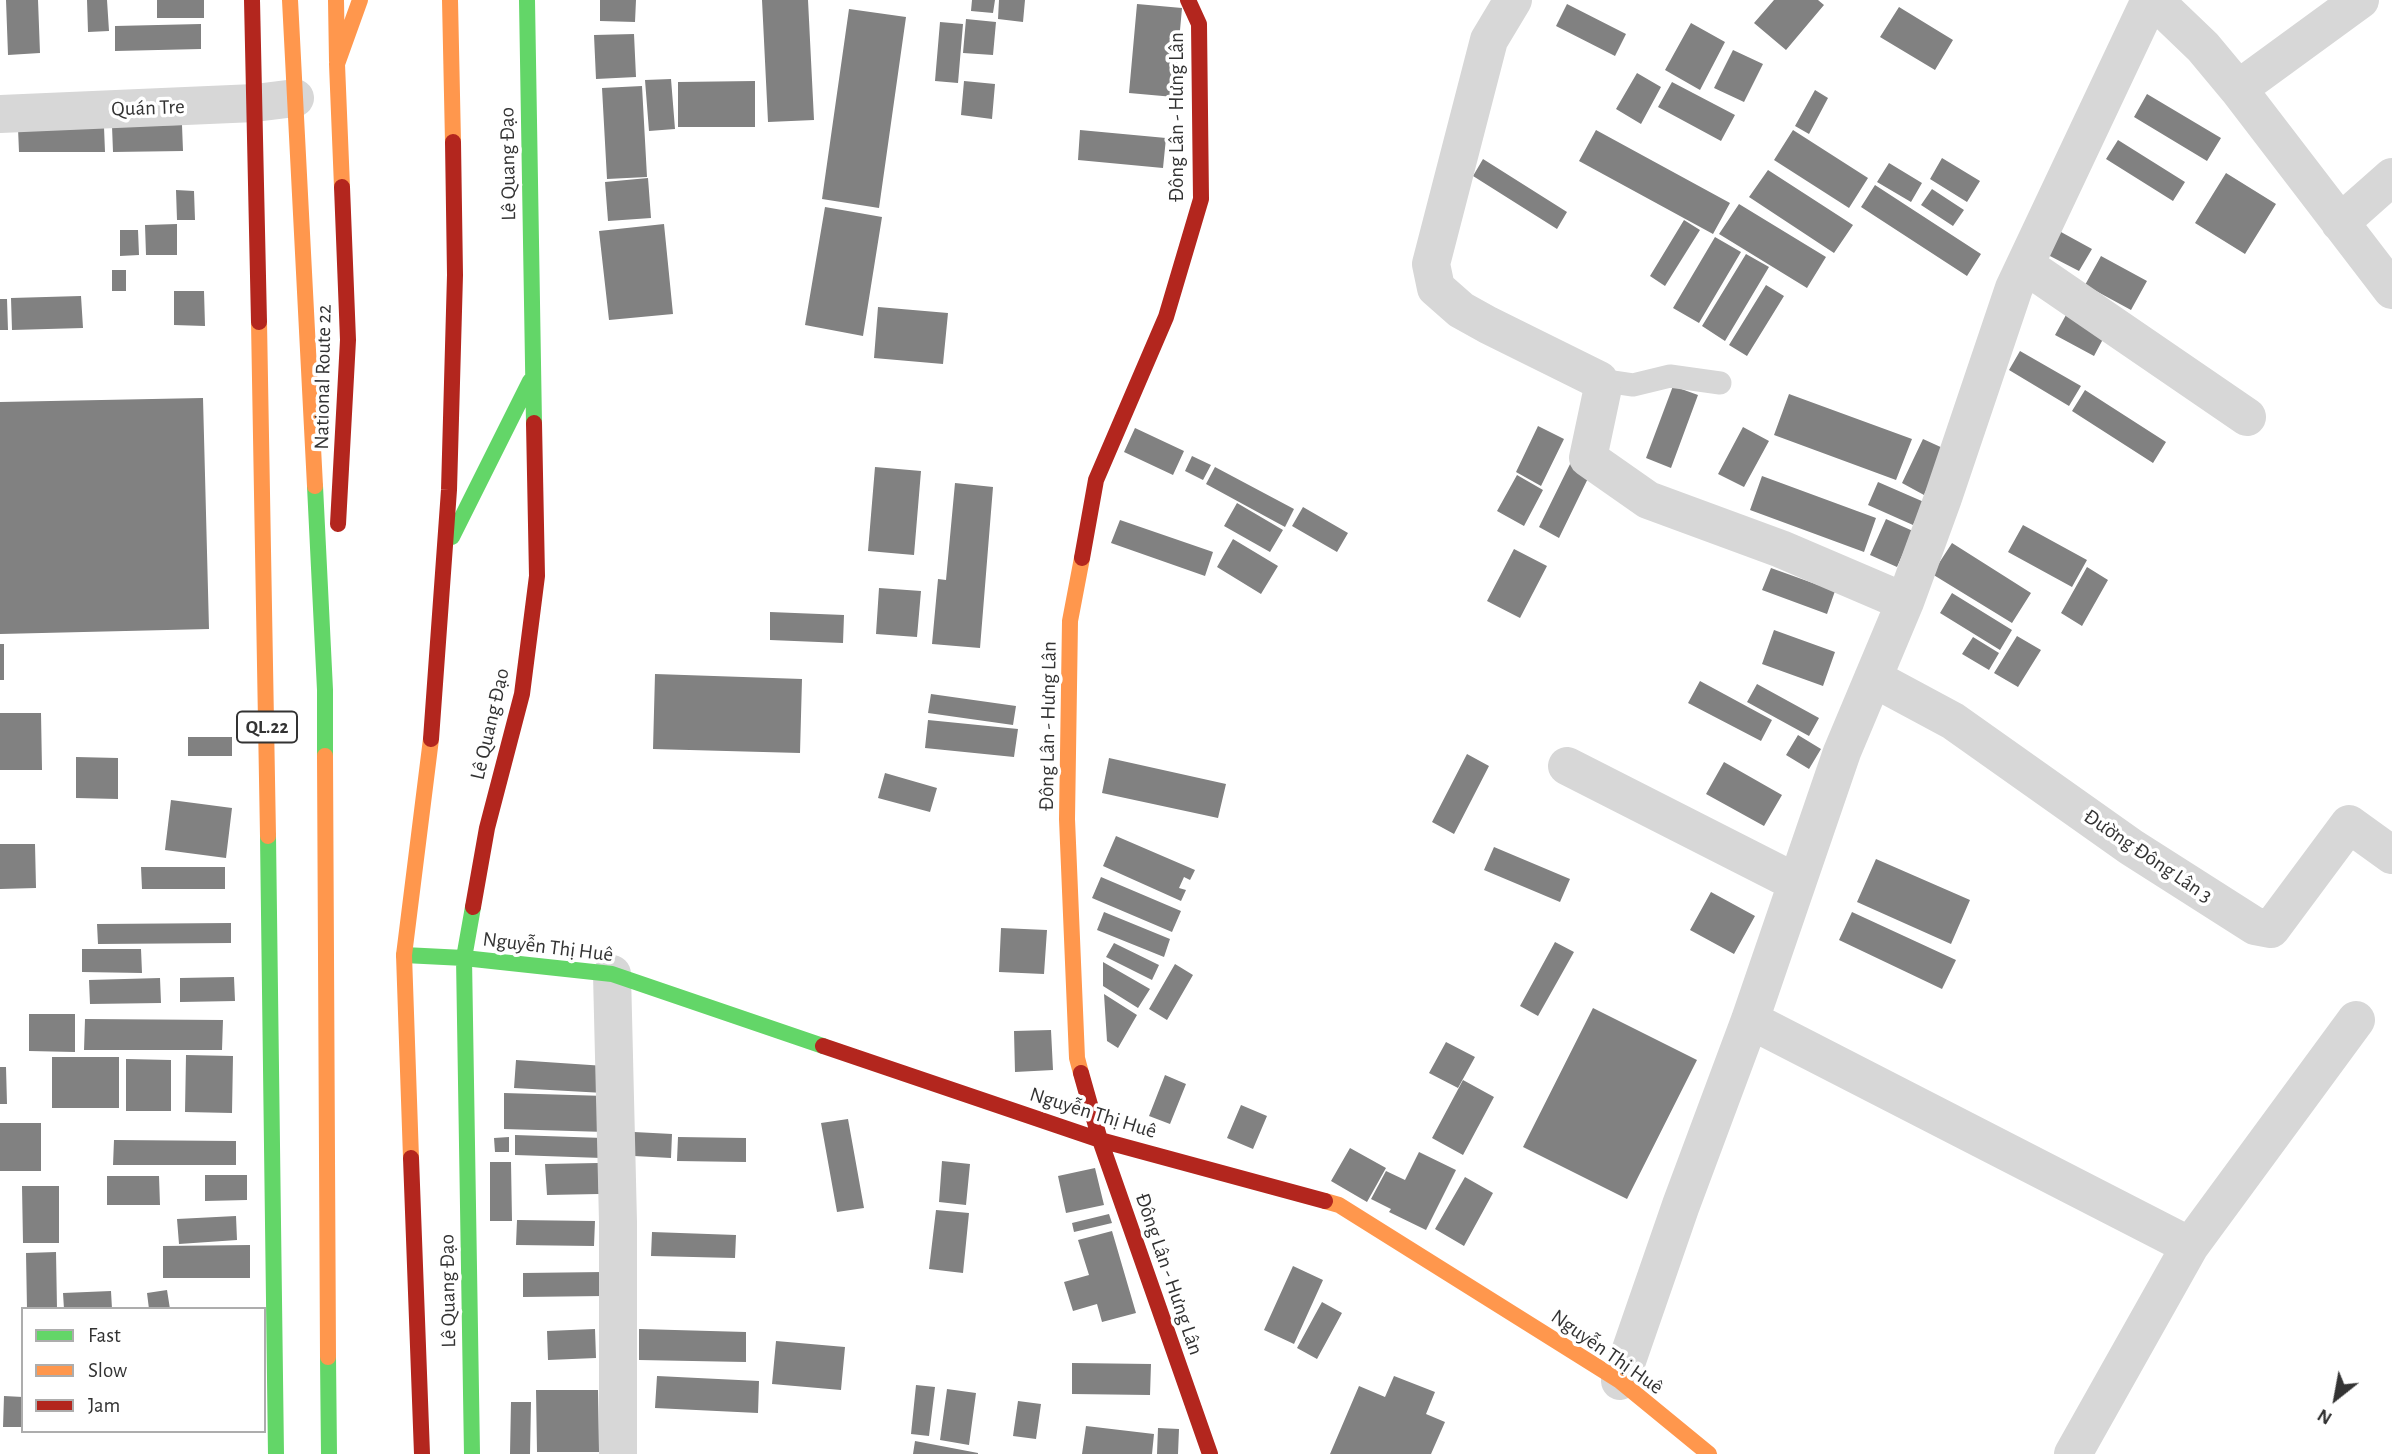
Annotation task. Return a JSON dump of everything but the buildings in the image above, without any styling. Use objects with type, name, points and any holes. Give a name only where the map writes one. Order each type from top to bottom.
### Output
[{"type":"main road","name":"QL.22","points":[[251,0],[264,528],[276,1454]]},
{"type":"main road","name":"QL.22","points":[[290,0],[325,690],[329,1454]]},
{"type":"main road","name":"National Route 22","points":[[335,0],[348,340],[337,546]]},
{"type":"main road","points":[[337,64],[360,0]]},
{"type":"main road","name":"Lê Quang Đạo","points":[[422,1454],[404,955],[431,743],[449,490],[455,275],[450,0]]},
{"type":"main road","name":"Lê Quang Đạo","points":[[472,1454],[464,958],[487,828],[522,694],[537,576],[527,0]]},
{"type":"main road","name":"Đông Lân - Hưng Lân","points":[[1188,0],[1199,24],[1201,200],[1166,317],[1096,480],[1070,621],[1067,819],[1077,1058],[1100,1140],[1210,1454]]},
{"type":"main road","points":[[444,551],[533,374]]},
{"type":"main road","name":"QL.22","points":[[325,690],[335,573]]},
{"type":"main road","name":"Nguyễn Thị Huê","points":[[404,955],[464,958],[612,974],[1100,1140],[1339,1205],[1620,1381],[1709,1454]]},
{"type":"street","points":[[1513,0],[1489,40],[1431,264],[1436,288],[1461,310],[1488,326],[1599,380],[1602,392],[1588,458],[1648,500],[1781,549],[1905,602]]},
{"type":"street","points":[[1620,1381],[1681,1205],[1750,1020],[1842,752],[1905,602],[2014,288],[2152,0],[2203,47],[2238,89],[2392,290]]},
{"type":"street","points":[[2238,89],[2360,0]]},
{"type":"street","name":"Quán Tre","points":[[0,114],[255,103],[295,98]]},
{"type":"street","points":[[2340,223],[2392,177]]},
{"type":"street","points":[[2025,265],[2247,418]]},
{"type":"street","name":"Đường Đông Lân 3","points":[[1873,678],[1953,721],[2131,848],[2255,926],[2271,929],[2349,824],[2392,855]]},
{"type":"street","points":[[1567,766],[1797,883]]},
{"type":"street","points":[[612,974],[618,1222],[618,1454]]},
{"type":"street","points":[[1750,1020],[2190,1246]]},
{"type":"street","points":[[2073,1454],[2190,1246],[2356,1020]]},
{"type":"lane","points":[[1599,380],[1633,385],[1670,376],[1720,383]]},
{"type":"traffic: fast","points":[[527,0],[534,423]]},
{"type":"traffic: fast","points":[[452,537],[530,381]]},
{"type":"traffic: fast","points":[[315,486],[325,690],[325,756]]},
{"type":"traffic: fast","points":[[268,836],[276,1454]]},
{"type":"traffic: fast","points":[[472,1454],[464,958],[473,907]]},
{"type":"traffic: fast","points":[[404,955],[464,958],[612,974],[823,1046]]},
{"type":"traffic: fast","points":[[328,1357],[329,1454]]},
{"type":"traffic: slow","points":[[290,0],[315,486]]},
{"type":"traffic: slow","points":[[336,0],[337,61]]},
{"type":"traffic: slow","points":[[342,187],[337,64],[360,0]]},
{"type":"traffic: slow","points":[[450,0],[453,142]]},
{"type":"traffic: slow","points":[[259,322],[268,836]]},
{"type":"traffic: slow","points":[[1081,1073],[1077,1058],[1067,819],[1070,621],[1082,558]]},
{"type":"traffic: slow","points":[[411,1158],[404,955],[431,739]]},
{"type":"traffic: slow","points":[[325,756],[328,1357]]},
{"type":"traffic: slow","points":[[1325,1201],[1339,1205],[1620,1381],[1709,1454]]},
{"type":"traffic: jam","points":[[252,0],[259,322]]},
{"type":"traffic: jam","points":[[1082,558],[1096,480],[1166,317],[1201,199],[1199,24],[1188,0]]},
{"type":"traffic: jam","points":[[431,739],[449,490],[455,275],[453,142]]},
{"type":"traffic: jam","points":[[338,524],[348,340],[342,187]]},
{"type":"traffic: jam","points":[[473,907],[487,828],[522,694],[537,576],[534,423]]},
{"type":"traffic: jam","points":[[823,1046],[1100,1140],[1325,1201]]},
{"type":"traffic: jam","points":[[1081,1073],[1100,1140],[1210,1454]]},
{"type":"traffic: jam","points":[[411,1158],[422,1454]]}]
